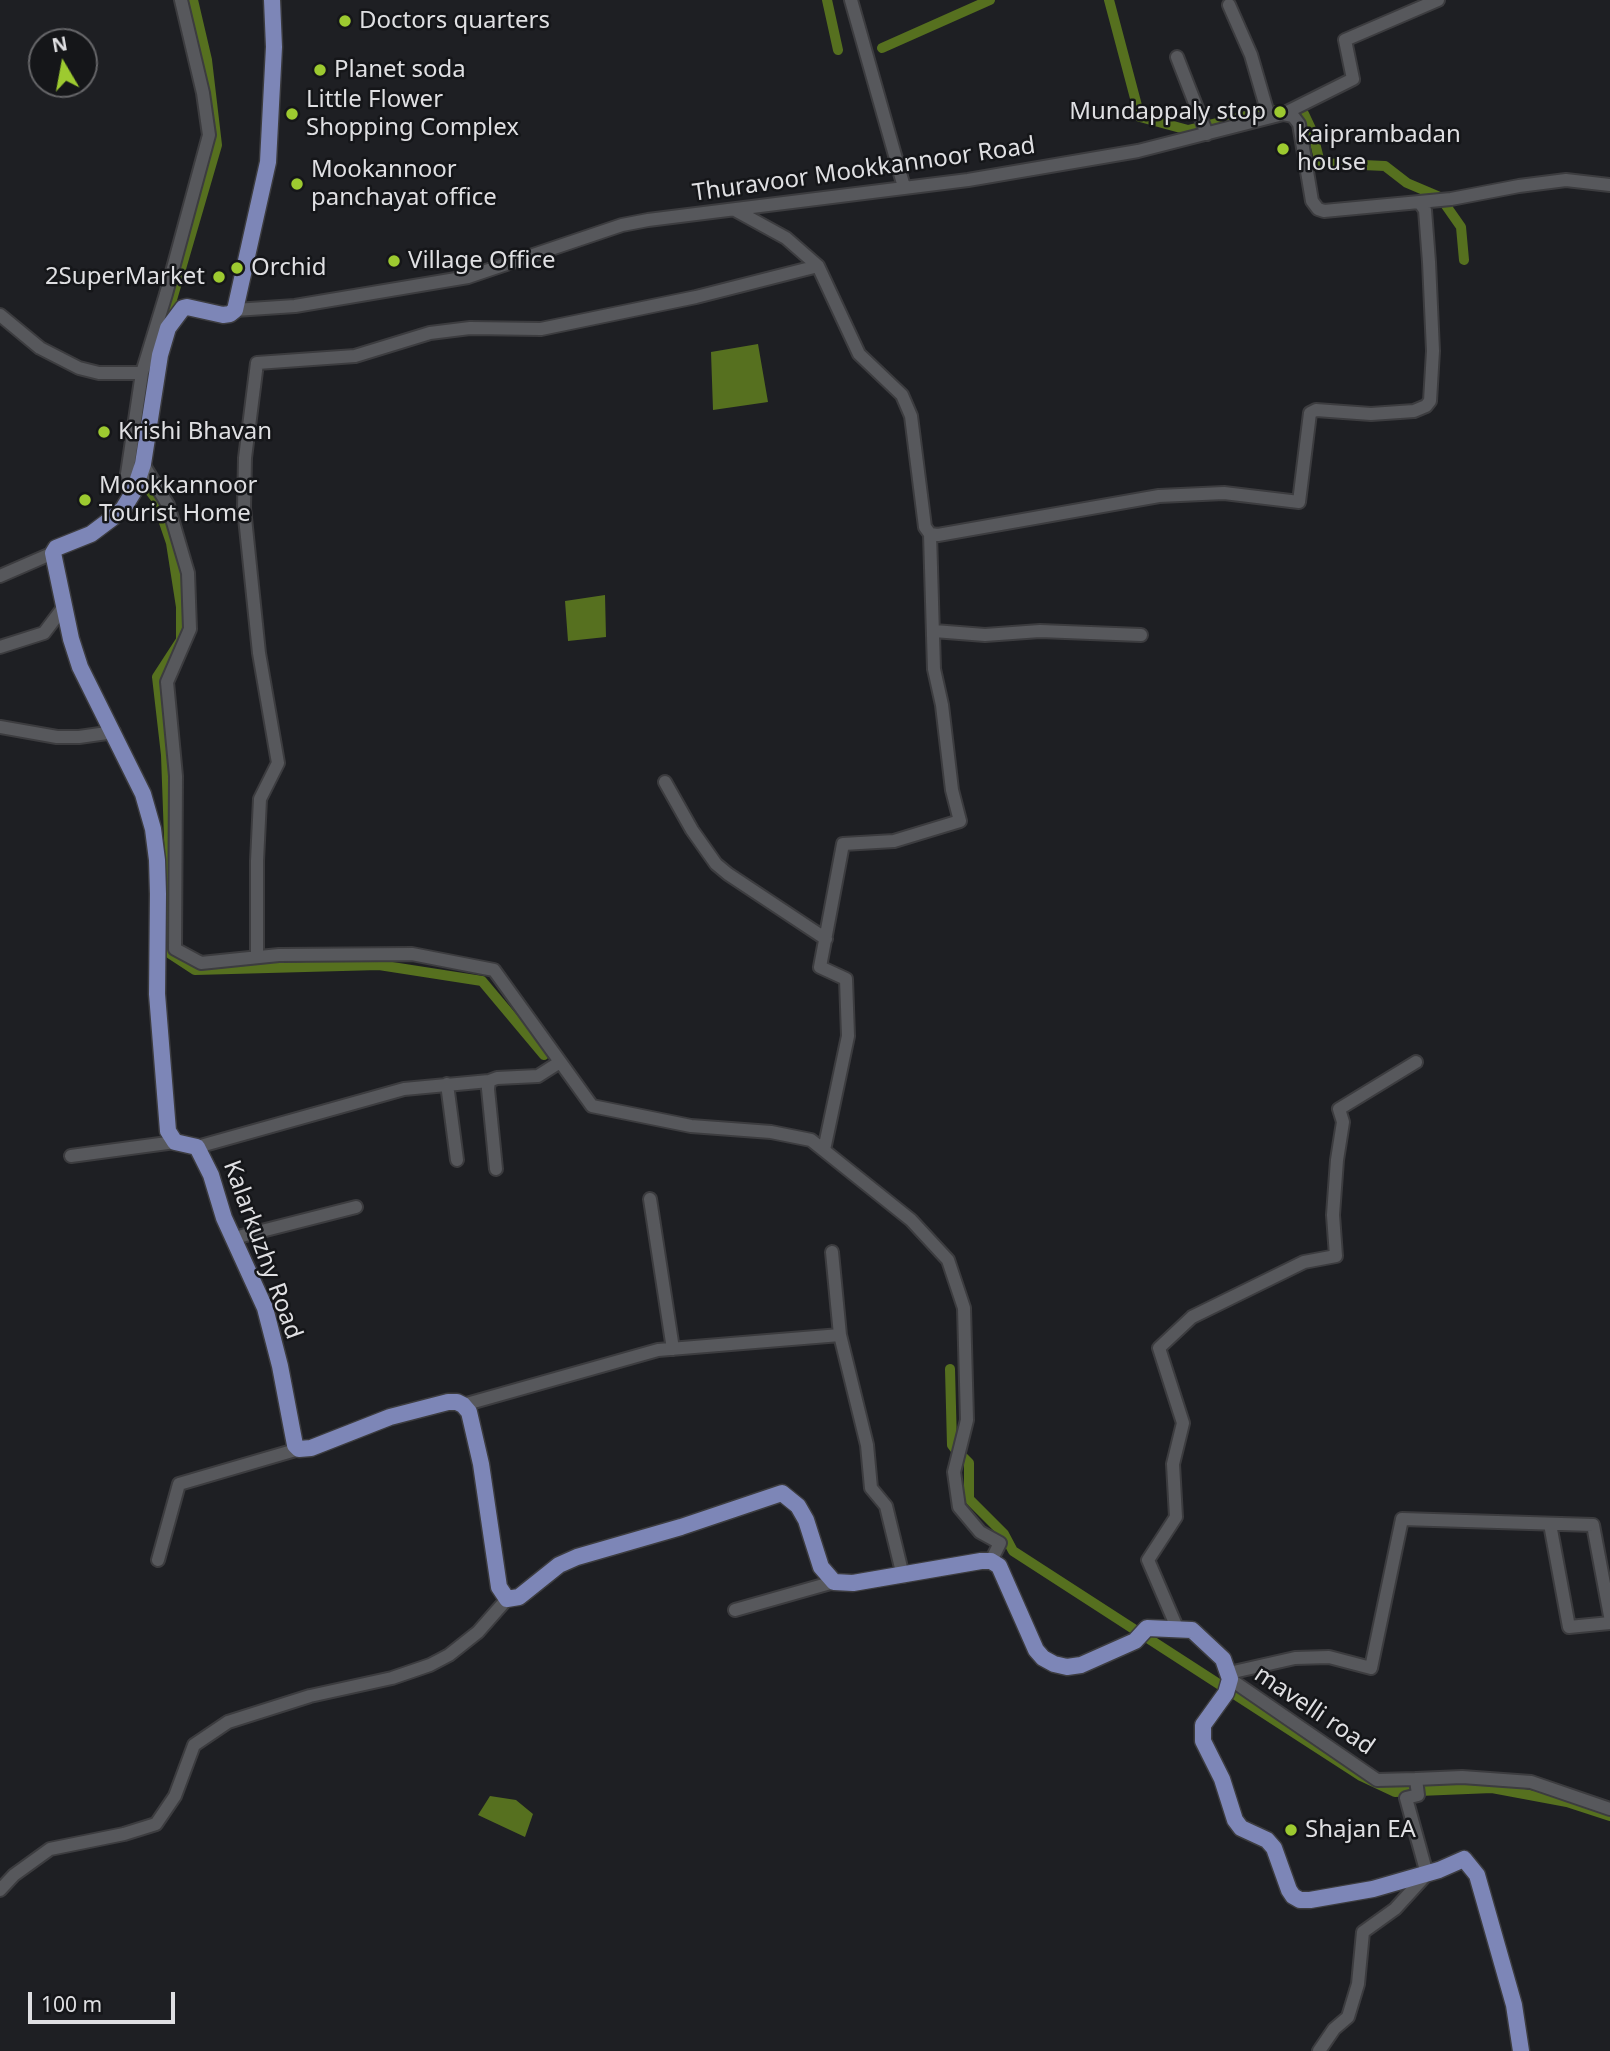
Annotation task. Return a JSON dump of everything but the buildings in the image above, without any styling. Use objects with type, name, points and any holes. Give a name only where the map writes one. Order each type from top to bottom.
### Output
[{"type":"main road","points":[[175,1142],[170,1138],[169,1131],[157,994],[158,883],[153,829],[144,794],[80,667],[63,608],[52,553],[56,548],[91,534],[123,509],[139,478],[160,355],[168,328],[183,308],[223,315],[235,310],[268,162],[274,47],[272,0]]},
{"type":"main road","name":"Kalarkuzhy Road","points":[[175,1142],[197,1147],[211,1175],[223,1218],[265,1308],[280,1366],[293,1439],[299,1449]]},
{"type":"main road","points":[[299,1449],[311,1448],[413,1411],[448,1402],[463,1405],[469,1412],[481,1464],[499,1587],[507,1599],[519,1597],[559,1566],[578,1557],[681,1527],[782,1493],[798,1506],[806,1520],[821,1567],[834,1582],[853,1583],[991,1561],[1004,1573],[1036,1650],[1044,1658],[1067,1667],[1081,1665],[1135,1641],[1147,1628],[1192,1630],[1223,1658],[1228,1682],[1203,1725],[1203,1741],[1222,1779],[1236,1820],[1241,1828],[1267,1840],[1274,1848],[1293,1896],[1300,1900],[1310,1900],[1382,1886],[1427,1874],[1464,1859],[1477,1875],[1514,2005],[1521,2051]]},
{"type":"street","points":[[181,0],[203,93],[209,135],[142,373],[127,474],[139,478],[168,505],[188,573],[190,629],[167,682],[176,776],[176,949],[201,963],[257,957],[412,954],[494,970],[592,1106],[691,1126],[771,1132],[811,1140],[911,1220],[948,1260],[964,1308],[965,1321],[967,1420],[954,1472],[959,1507],[980,1532],[1000,1544],[991,1561]]},
{"type":"street","name":"Thuravoor Mookkannoor Road","points":[[235,310],[295,306],[468,277],[622,225],[968,180],[1138,150],[1207,134],[1283,114],[1353,79],[1345,40],[1438,0]]},
{"type":"street","points":[[854,1],[904,187]]},
{"type":"street","points":[[1229,5],[1251,55],[1269,117]]},
{"type":"street","points":[[1177,57],[1207,134]]},
{"type":"street","points":[[1283,114],[1293,116],[1299,124],[1312,201],[1318,209],[1337,210],[1451,199],[1566,180],[1610,185]]},
{"type":"street","points":[[930,534],[938,535],[1159,496],[1223,493],[1299,502],[1310,413],[1316,410],[1371,414],[1414,411],[1426,406],[1430,401],[1433,351],[1425,202]]},
{"type":"street","points":[[735,210],[786,238],[818,266],[859,354],[907,402],[911,415],[925,527],[930,534],[934,669],[942,705],[952,790],[960,821],[894,841],[843,844],[821,967],[846,979],[848,1036],[824,1150]]},
{"type":"street","points":[[257,957],[260,799],[278,762],[259,653],[244,508],[245,458],[257,363],[355,356],[429,333],[470,328],[541,329],[696,297],[818,266]]},
{"type":"street","points":[[0,315],[40,348],[79,368],[99,373],[142,373]]},
{"type":"street","points":[[0,576],[52,553]]},
{"type":"street","points":[[0,647],[44,633],[63,608]]},
{"type":"street","points":[[934,631],[985,635],[1040,631],[1141,635]]},
{"type":"street","points":[[0,726],[71,737],[114,732]]},
{"type":"street","points":[[665,782],[692,830],[716,864],[826,939]]},
{"type":"street","points":[[197,1147],[404,1089],[538,1076],[560,1062]]},
{"type":"street","points":[[1178,1630],[1148,1560],[1176,1517],[1173,1464],[1183,1423],[1159,1348],[1192,1317],[1236,1294],[1304,1262],[1336,1256],[1336,1160],[1343,1122],[1339,1109],[1416,1062]]},
{"type":"street","points":[[489,1081],[496,1169]]},
{"type":"street","points":[[447,1083],[457,1160]]},
{"type":"street","points":[[72,1156],[175,1142]]},
{"type":"street","points":[[650,1199],[673,1349]]},
{"type":"street","points":[[234,1238],[356,1206]]},
{"type":"street","points":[[832,1252],[840,1335],[867,1445],[871,1488],[886,1506],[903,1576]]},
{"type":"street","points":[[463,1405],[658,1350],[840,1335]]},
{"type":"street","points":[[158,1560],[179,1484],[299,1449]]},
{"type":"street","points":[[1228,1682],[1294,1658],[1329,1657],[1371,1668],[1402,1520],[1593,1525],[1610,1616]]},
{"type":"street","points":[[1550,1524],[1569,1627],[1610,1623]]},
{"type":"street","points":[[735,1610],[834,1582]]},
{"type":"street","points":[[0,1890],[14,1875],[50,1849],[124,1834],[156,1824],[175,1796],[194,1745],[228,1722],[310,1696],[392,1678],[430,1665],[449,1655],[478,1632],[507,1599]]},
{"type":"street","name":"mavelli road","points":[[1228,1682],[1377,1780],[1417,1785],[1462,1777],[1531,1782],[1610,1809]]},
{"type":"street","points":[[1319,2051],[1334,2029],[1348,2017],[1358,1984],[1363,1932],[1395,1909],[1427,1874],[1406,1798],[1418,1796],[1417,1785]]},
{"type":"shaded area","points":[[758,344],[768,402],[713,410],[711,352]]},
{"type":"shaded area","points":[[605,595],[606,637],[568,641],[565,601]]},
{"type":"shaded area","points":[[490,1796],[516,1800],[533,1814],[525,1837],[478,1815]]},
{"type":"waterway","points":[[164,327],[217,145],[207,60],[193,0]]},
{"type":"waterway","points":[[827,0],[838,50]]},
{"type":"waterway","points":[[882,48],[990,0]]},
{"type":"waterway","points":[[1109,0],[1140,117],[1188,130],[1270,110],[1304,114],[1312,131],[1320,163],[1385,166],[1407,183],[1440,197],[1461,227],[1464,260]]},
{"type":"waterway","points":[[137,473],[134,469],[152,366]]},
{"type":"waterway","points":[[140,478],[156,499],[171,543],[181,607],[181,640],[157,677],[166,755],[170,865],[166,951],[195,970],[379,965],[482,981],[544,1055]]},
{"type":"waterway","points":[[950,1369],[952,1445],[955,1449]]},
{"type":"waterway","points":[[963,1457],[969,1463],[969,1499],[1004,1534],[1013,1551],[1361,1776],[1395,1792],[1492,1788],[1567,1802],[1610,1816]]},
{"type":"place","name":"Doctors quarters","points":[[345,21]]},
{"type":"place","name":"Planet soda","points":[[320,70]]},
{"type":"place","name":"Mundappaly stop","points":[[1280,112]]},
{"type":"place","name":"Little Flower Shopping Complex","points":[[292,114]]},
{"type":"place","name":"kaiprambadan house","points":[[1283,149]]},
{"type":"place","name":"Mookannoor panchayat office","points":[[297,184]]},
{"type":"place","name":"Village Office","points":[[394,261]]},
{"type":"place","name":"Orchid","points":[[237,268]]},
{"type":"place","name":"2SuperMarket","points":[[219,277]]},
{"type":"place","name":"Krishi Bhavan","points":[[104,432]]},
{"type":"place","name":"Mookkannoor Tourist Home","points":[[85,500]]},
{"type":"place","name":"Shajan EA","points":[[1291,1830]]}]
